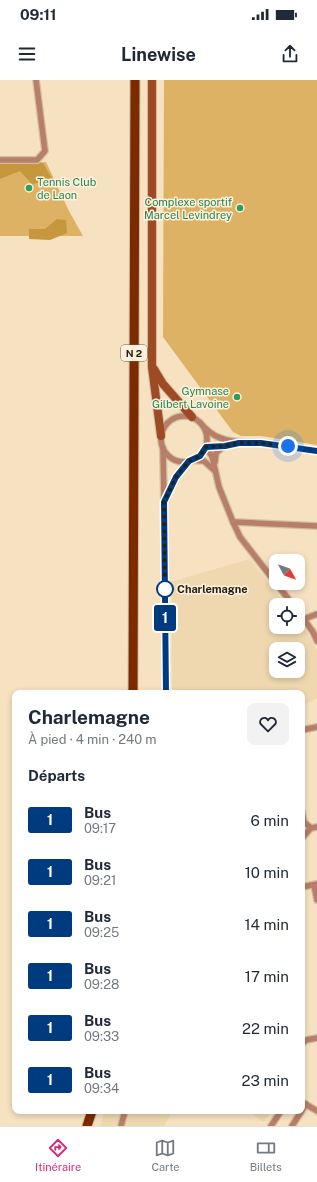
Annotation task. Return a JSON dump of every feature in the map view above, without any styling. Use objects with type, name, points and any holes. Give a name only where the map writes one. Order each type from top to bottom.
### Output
[{"type":"main road","name":"N 2","points":[[133,690],[134,80]]},
{"type":"main road","points":[[87,1126],[91,1114]]},
{"type":"street","points":[[0,160],[37,160],[45,151],[36,80]]},
{"type":"street","points":[[152,80],[152,367],[163,448],[166,690]]},
{"type":"street","points":[[152,367],[163,384],[192,417],[206,430],[220,438],[239,443],[261,443],[317,451]]},
{"type":"street","points":[[161,436],[163,429],[172,419],[185,416],[192,417]]},
{"type":"street","points":[[164,502],[176,477],[191,461],[200,456],[205,448],[207,436],[203,426]]},
{"type":"street","points":[[205,448],[239,443]]},
{"type":"street","points":[[216,472],[215,458],[219,450],[225,446]]},
{"type":"street","points":[[163,448],[166,453],[176,461],[204,462],[216,472]]},
{"type":"street","points":[[205,448],[212,456],[219,487],[240,537],[288,598]]},
{"type":"street","points":[[233,522],[317,526]]},
{"type":"street","points":[[305,619],[317,614]]},
{"type":"street","points":[[305,621],[317,641]]},
{"type":"street","points":[[305,729],[317,727]]},
{"type":"street","points":[[305,822],[314,827],[305,835]]},
{"type":"street","points":[[305,886],[315,884],[317,900]]},
{"type":"street","points":[[305,1041],[317,1038]]},
{"type":"street","points":[[305,1104],[317,1111]]},
{"type":"street","points":[[121,1126],[124,1114]]},
{"type":"street","points":[[272,1126],[279,1114]]},
{"type":"street","points":[[292,1126],[298,1114]]},
{"type":"shaded area","name":"Complexe sportif Marcel Levindrey","points":[[164,80],[317,80],[317,445],[261,436],[241,436],[233,432],[163,337]]},
{"type":"shaded area","name":"Tennis Club de Laon","points":[[46,162],[69,211],[83,236],[0,236],[0,164]]},
{"type":"shaded area","points":[[43,163],[53,180],[32,184],[20,171],[0,179],[0,164]]},
{"type":"shaded area","points":[[57,219],[66,220],[67,233],[50,240],[29,239],[29,229],[45,229]]},
{"type":"shaded area","points":[[250,559],[269,583],[269,590],[274,590],[281,598],[269,598],[269,634],[305,634],[305,629],[317,651],[317,699],[305,703],[305,690],[172,690],[172,590],[170,582]]},
{"type":"shaded area","points":[[104,1114],[171,1114],[164,1126],[100,1126]]},
{"type":"shaded area","points":[[252,1114],[269,1114],[264,1122]]},
{"type":"bus line","name":"1","points":[[166,690],[164,502],[168,497],[176,477],[189,461],[200,456],[206,447],[225,446],[239,443],[261,443],[317,451]]},
{"type":"place","name":"Tennis Club de Laon","points":[[29,188]]},
{"type":"place","name":"Complexe sportif Marcel Levindrey","points":[[240,208]]},
{"type":"place","name":"Gymnase Gilbert Lavoine","points":[[237,397]]},
{"type":"place","name":"Charlemagne","points":[[165,589]]},
{"type":"route","points":[[165,589],[164,502],[168,497],[176,477],[189,461],[200,456],[206,447],[225,446],[239,443],[261,443],[288,446]]}]
